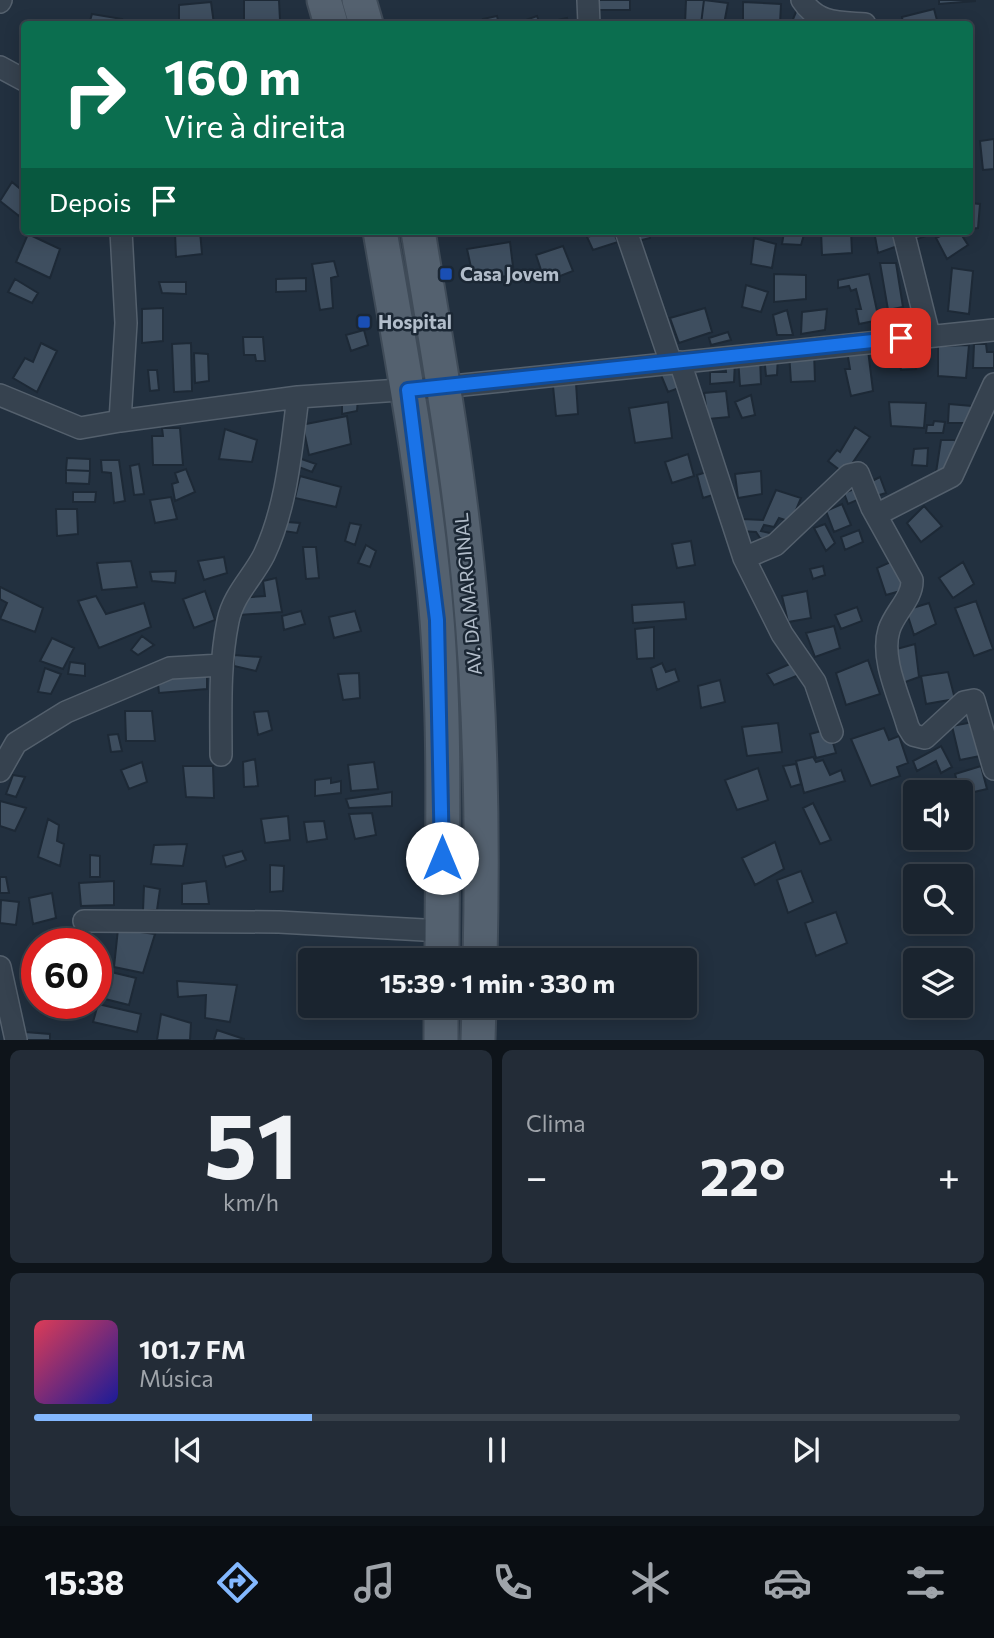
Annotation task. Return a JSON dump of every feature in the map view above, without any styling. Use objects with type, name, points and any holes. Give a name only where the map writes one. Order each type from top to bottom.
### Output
[{"type":"main road","points":[[324,0],[330,21]]},
{"type":"main road","points":[[359,0],[365,21]]},
{"type":"main road","name":"AV. DA MARGINAL","points":[[381,235],[408,390],[437,620],[442,761],[442,946]]},
{"type":"main road","name":"AV. DA MARGINAL","points":[[419,235],[443,387],[471,611],[478,721],[480,948]]},
{"type":"main road","points":[[441,1018],[441,1040]]},
{"type":"main road","points":[[478,1040],[479,1018]]},
{"type":"street","points":[[588,0],[589,21]]},
{"type":"street","points":[[802,0],[814,16],[828,21]]},
{"type":"street","points":[[0,67],[21,78]]},
{"type":"street","points":[[120,421],[125,323],[121,235]]},
{"type":"street","points":[[627,235],[744,558],[782,634],[815,682],[832,732]]},
{"type":"street","points":[[904,235],[929,335]]},
{"type":"street","points":[[0,395],[80,428],[298,397],[443,387],[994,330]]},
{"type":"street","points":[[876,515],[952,477],[994,384]]},
{"type":"street","points":[[221,755],[221,665],[232,606],[264,555],[279,513],[298,397]]},
{"type":"street","points":[[744,558],[775,545],[853,472],[860,475],[876,515],[913,583],[890,627],[887,640],[887,657],[908,727],[913,735],[925,737],[964,702],[974,700],[994,769]]},
{"type":"street","points":[[0,771],[16,743],[66,712],[170,668],[221,665]]},
{"type":"street","points":[[84,921],[279,922],[442,946]]},
{"type":"street","points":[[0,967],[16,1040]]},
{"type":"building","points":[[244,0],[279,0],[280,20],[244,21]]},
{"type":"building","points":[[597,0],[630,0],[630,10],[597,10]]},
{"type":"building","points":[[686,0],[704,0],[701,21],[685,21]]},
{"type":"building","points":[[704,0],[728,3],[725,21],[701,21]]},
{"type":"building","points":[[939,0],[975,0],[975,1],[939,4]]},
{"type":"building","points":[[211,2],[214,21],[179,21],[179,5]]},
{"type":"building","points":[[743,2],[781,4],[780,21],[743,21]]},
{"type":"building","points":[[798,7],[808,13],[804,21],[792,21]]},
{"type":"building","points":[[934,9],[937,21],[903,21],[902,17]]},
{"type":"building","points":[[92,14],[122,19],[122,21],[90,21]]},
{"type":"building","points":[[497,16],[498,21],[483,21]]},
{"type":"building","points":[[537,16],[539,21],[523,21]]},
{"type":"building","points":[[994,139],[994,169],[983,170],[980,141]]},
{"type":"building","points":[[12,182],[21,190],[21,213],[19,216],[0,201]]},
{"type":"building","points":[[973,203],[980,204],[978,228],[973,229]]},
{"type":"building","points":[[28,235],[60,249],[50,278],[16,262]]},
{"type":"building","points":[[175,235],[200,235],[202,254],[176,257]]},
{"type":"building","points":[[615,235],[618,242],[593,250],[587,237]]},
{"type":"building","points":[[636,235],[650,235],[650,238],[638,241]]},
{"type":"building","points":[[784,235],[804,235],[801,245],[782,244]]},
{"type":"building","points":[[821,235],[851,235],[852,253],[822,255]]},
{"type":"building","points":[[875,235],[926,236],[878,253]]},
{"type":"building","points":[[942,235],[962,235],[968,245],[947,259],[936,238]]},
{"type":"building","points":[[754,238],[776,244],[772,268],[751,264]]},
{"type":"building","points":[[510,242],[514,275],[488,279],[486,270],[472,272],[467,249]]},
{"type":"building","points":[[563,246],[573,271],[545,282],[536,255]]},
{"type":"building","points":[[334,261],[338,276],[331,278],[333,308],[320,310],[312,264]]},
{"type":"building","points":[[880,263],[896,263],[903,307],[888,310]]},
{"type":"building","points":[[952,268],[973,271],[969,314],[948,311]]},
{"type":"building","points":[[774,274],[806,275],[806,299],[774,302]]},
{"type":"building","points":[[869,274],[879,320],[859,324],[856,309],[861,309],[856,289],[851,291],[849,286],[838,288],[838,280]]},
{"type":"building","points":[[306,278],[306,291],[276,292],[276,279]]},
{"type":"building","points":[[15,279],[38,293],[32,303],[8,292]]},
{"type":"building","points":[[159,282],[186,282],[186,294],[162,293]]},
{"type":"building","points":[[746,285],[768,292],[761,312],[742,307]]},
{"type":"building","points":[[163,308],[163,341],[142,343],[142,309]]},
{"type":"building","points":[[705,308],[712,332],[679,343],[670,318]]},
{"type":"building","points":[[827,309],[825,330],[801,334],[802,312]]},
{"type":"building","points":[[787,310],[793,335],[777,335],[773,315]]},
{"type":"building","points":[[364,330],[368,345],[351,351],[346,335]]},
{"type":"building","points":[[728,332],[731,340],[711,345],[709,338]]},
{"type":"building","points":[[243,337],[263,337],[265,361],[256,361],[255,355],[244,355]]},
{"type":"building","points":[[41,343],[57,351],[37,392],[13,378],[25,358],[33,362]]},
{"type":"building","points":[[191,343],[192,391],[174,392],[172,344]]},
{"type":"building","points":[[974,344],[986,344],[987,352],[994,352],[994,368],[973,368]]},
{"type":"building","points":[[969,345],[966,378],[938,376],[938,346]]},
{"type":"building","points":[[912,349],[916,369],[901,370],[898,351]]},
{"type":"building","points":[[868,350],[873,391],[851,396],[845,369],[850,369],[847,351]]},
{"type":"building","points":[[814,351],[815,381],[791,382],[789,353]]},
{"type":"building","points":[[194,353],[208,354],[209,381],[195,383]]},
{"type":"building","points":[[764,355],[778,355],[777,375],[766,376]]},
{"type":"building","points":[[760,356],[761,384],[740,386],[738,358]]},
{"type":"building","points":[[735,361],[734,382],[710,384],[710,372],[726,372],[725,362]]},
{"type":"building","points":[[148,370],[157,370],[159,390],[150,391]]},
{"type":"building","points":[[673,370],[679,388],[668,392],[661,375]]},
{"type":"building","points":[[576,383],[578,414],[556,416],[553,386]]},
{"type":"building","points":[[726,391],[729,417],[708,419],[704,393]]},
{"type":"building","points":[[751,395],[755,415],[742,418],[735,402]]},
{"type":"building","points":[[358,398],[357,411],[342,414],[342,399]]},
{"type":"building","points":[[668,402],[672,438],[635,443],[629,408]]},
{"type":"building","points":[[889,402],[926,403],[924,428],[891,426]]},
{"type":"building","points":[[949,404],[972,406],[969,423],[948,423]]},
{"type":"building","points":[[306,410],[306,424],[347,416],[351,444],[309,455],[304,431],[293,432]]},
{"type":"building","points":[[934,421],[945,422],[943,433],[926,433],[927,425],[933,425]]},
{"type":"building","points":[[855,427],[870,437],[845,474],[828,461],[837,450],[840,452]]},
{"type":"building","points":[[162,428],[180,428],[183,465],[153,465],[152,436],[163,436]]},
{"type":"building","points":[[225,429],[257,440],[252,462],[219,459]]},
{"type":"building","points":[[941,440],[956,440],[948,473],[935,479]]},
{"type":"building","points":[[928,448],[927,466],[912,465],[914,449]]},
{"type":"building","points":[[688,454],[694,476],[672,483],[665,462]]},
{"type":"building","points":[[290,455],[316,464],[312,472],[288,463]]},
{"type":"building","points":[[67,458],[90,459],[90,471],[66,470]]},
{"type":"building","points":[[101,460],[119,460],[125,501],[114,503],[111,473],[102,472]]},
{"type":"building","points":[[139,464],[144,494],[134,495],[130,466]]},
{"type":"building","points":[[186,469],[195,492],[175,501],[172,484],[178,482],[175,473]]},
{"type":"building","points":[[66,470],[90,471],[89,484],[66,483]]},
{"type":"building","points":[[710,471],[716,494],[703,498],[697,475]]},
{"type":"building","points":[[761,471],[762,494],[738,498],[735,474]]},
{"type":"building","points":[[300,476],[341,487],[336,507],[295,498]]},
{"type":"building","points":[[880,477],[886,493],[876,496],[868,483]]},
{"type":"building","points":[[859,487],[862,498],[848,504],[844,493]]},
{"type":"building","points":[[776,490],[801,498],[791,522],[779,518],[774,527],[764,525],[761,531],[774,534],[769,541],[760,538],[756,532],[740,531],[742,519],[763,520]]},
{"type":"building","points":[[73,492],[96,492],[95,502],[73,502]]},
{"type":"building","points":[[171,497],[177,519],[155,523],[150,500]]},
{"type":"building","points":[[842,504],[851,525],[834,532],[826,511]]},
{"type":"building","points":[[924,506],[942,526],[921,542],[907,523]]},
{"type":"building","points":[[56,509],[77,509],[78,534],[57,536]]},
{"type":"building","points":[[279,513],[290,515],[288,522],[300,523],[297,533],[277,530]]},
{"type":"building","points":[[350,523],[361,525],[355,545],[345,541]]},
{"type":"building","points":[[825,524],[835,543],[826,551],[814,528]]},
{"type":"building","points":[[859,530],[863,542],[845,550],[841,537]]},
{"type":"building","points":[[691,541],[695,565],[677,568],[672,544]]},
{"type":"building","points":[[366,545],[376,551],[370,567],[358,563]]},
{"type":"building","points":[[303,547],[316,547],[319,578],[306,579]]},
{"type":"building","points":[[224,557],[227,573],[204,580],[198,561]]},
{"type":"building","points":[[895,560],[904,590],[886,595],[877,568]]},
{"type":"building","points":[[131,561],[137,587],[102,590],[97,563]]},
{"type":"building","points":[[963,562],[974,584],[953,598],[939,578]]},
{"type":"building","points":[[823,566],[825,575],[813,579],[810,569]]},
{"type":"building","points":[[176,571],[175,583],[152,581],[150,572]]},
{"type":"building","points":[[276,578],[282,612],[239,615],[237,598],[265,596],[263,581]]},
{"type":"building","points":[[0,587],[43,608],[35,632],[0,619],[7,603],[0,599]]},
{"type":"building","points":[[205,591],[215,620],[194,628],[183,599]]},
{"type":"building","points":[[807,591],[811,618],[788,622],[782,596]]},
{"type":"building","points":[[96,596],[106,614],[144,603],[151,627],[99,648],[78,601]]},
{"type":"building","points":[[976,601],[993,649],[974,656],[955,608]]},
{"type":"building","points":[[684,602],[686,619],[633,623],[632,605]]},
{"type":"building","points":[[929,603],[936,624],[914,635],[906,610]]},
{"type":"building","points":[[857,607],[862,621],[841,629],[835,615]]},
{"type":"building","points":[[301,611],[305,624],[284,630],[282,616]]},
{"type":"building","points":[[355,611],[361,631],[334,638],[329,617]]},
{"type":"building","points":[[834,626],[840,648],[815,657],[806,633]]},
{"type":"building","points":[[654,627],[654,658],[637,659],[635,629]]},
{"type":"building","points":[[142,636],[154,645],[138,655],[131,650]]},
{"type":"building","points":[[52,638],[74,648],[63,669],[40,661]]},
{"type":"building","points":[[915,644],[919,677],[900,684],[893,650]]},
{"type":"building","points":[[234,655],[261,657],[256,671],[234,666]]},
{"type":"building","points":[[868,660],[880,694],[846,705],[836,673]]},
{"type":"building","points":[[207,661],[207,689],[159,693],[156,664]]},
{"type":"building","points":[[70,662],[85,664],[85,676],[68,674]]},
{"type":"building","points":[[662,663],[666,672],[675,669],[679,681],[657,690],[651,668]]},
{"type":"building","points":[[792,663],[799,675],[774,685],[767,674]]},
{"type":"building","points":[[45,668],[61,674],[51,694],[38,692]]},
{"type":"building","points":[[948,672],[955,699],[926,704],[921,676]]},
{"type":"building","points":[[359,673],[360,698],[343,700],[338,674]]},
{"type":"building","points":[[720,680],[725,702],[701,708],[698,686]]},
{"type":"building","points":[[125,711],[152,711],[155,741],[126,741]]},
{"type":"building","points":[[268,711],[272,730],[258,735],[254,712]]},
{"type":"building","points":[[973,722],[980,756],[960,760],[952,726]]},
{"type":"building","points":[[778,723],[782,752],[747,756],[742,727]]},
{"type":"building","points":[[884,728],[889,740],[899,736],[908,763],[897,767],[900,776],[871,786],[851,739]]},
{"type":"building","points":[[829,729],[836,753],[816,758],[810,734]]},
{"type":"building","points":[[118,734],[122,751],[111,752],[108,735]]},
{"type":"building","points":[[941,746],[952,767],[941,773],[936,761],[917,771],[913,761]]},
{"type":"building","points":[[813,757],[816,762],[823,760],[830,775],[841,770],[845,781],[804,793],[796,761]]},
{"type":"building","points":[[255,759],[258,786],[244,787],[243,762]]},
{"type":"building","points":[[142,762],[147,782],[129,789],[121,770]]},
{"type":"building","points":[[374,762],[378,789],[351,791],[348,765]]},
{"type":"building","points":[[796,764],[801,784],[791,787],[783,766]]},
{"type":"building","points":[[183,766],[213,766],[214,798],[186,797]]},
{"type":"building","points":[[981,766],[987,789],[973,792],[973,780],[957,780],[955,774]]},
{"type":"building","points":[[758,768],[768,800],[737,810],[725,780]]},
{"type":"building","points":[[13,775],[25,777],[16,797],[6,794]]},
{"type":"building","points":[[331,778],[331,783],[341,781],[341,793],[315,796],[315,780]]},
{"type":"building","points":[[392,792],[392,806],[349,808],[346,799]]},
{"type":"building","points":[[0,801],[26,808],[15,831],[0,826]]},
{"type":"building","points":[[813,803],[831,840],[820,844],[803,808]]},
{"type":"building","points":[[372,813],[376,835],[355,839],[349,814]]},
{"type":"building","points":[[288,816],[290,840],[265,843],[261,819]]},
{"type":"building","points":[[48,819],[59,825],[57,841],[64,844],[60,866],[38,857]]},
{"type":"building","points":[[324,821],[327,839],[307,842],[304,822]]},
{"type":"building","points":[[775,842],[784,869],[755,885],[742,858]]},
{"type":"building","points":[[187,844],[183,866],[151,864],[154,845]]},
{"type":"building","points":[[242,851],[246,860],[226,867],[223,856]]},
{"type":"building","points":[[90,855],[100,856],[100,877],[90,877]]},
{"type":"building","points":[[270,865],[284,866],[283,891],[270,892]]},
{"type":"building","points":[[801,871],[813,902],[788,913],[777,880]]},
{"type":"building","points":[[0,877],[6,877],[9,893],[0,893]]},
{"type":"building","points":[[114,881],[114,905],[81,906],[79,883]]},
{"type":"building","points":[[206,881],[209,904],[182,904],[182,884]]},
{"type":"building","points":[[144,886],[160,889],[157,910],[143,911]]},
{"type":"building","points":[[52,893],[56,918],[33,924],[29,898]]},
{"type":"building","points":[[1,900],[19,902],[16,925],[0,923]]},
{"type":"building","points":[[836,912],[847,943],[816,956],[805,923]]},
{"type":"building","points":[[118,929],[155,934],[143,973],[114,967]]},
{"type":"building","points":[[112,972],[136,978],[129,1005],[112,1001]]},
{"type":"building","points":[[177,981],[237,985],[230,1022],[205,1018],[206,995],[178,997]]},
{"type":"building","points":[[112,1007],[141,1014],[137,1032],[93,1022],[94,1019],[112,1019]]},
{"type":"building","points":[[161,1014],[191,1023],[190,1040],[157,1040]]},
{"type":"building","points":[[217,1030],[244,1039],[244,1040],[214,1040]]},
{"type":"building","points":[[25,1032],[50,1034],[50,1040],[25,1040]]},
{"type":"place","name":"Casa Jovem","points":[[446,274]]},
{"type":"place","name":"Hospital","points":[[364,322]]},
{"type":"route","points":[[442,858],[437,620],[408,390],[901,338]]}]
